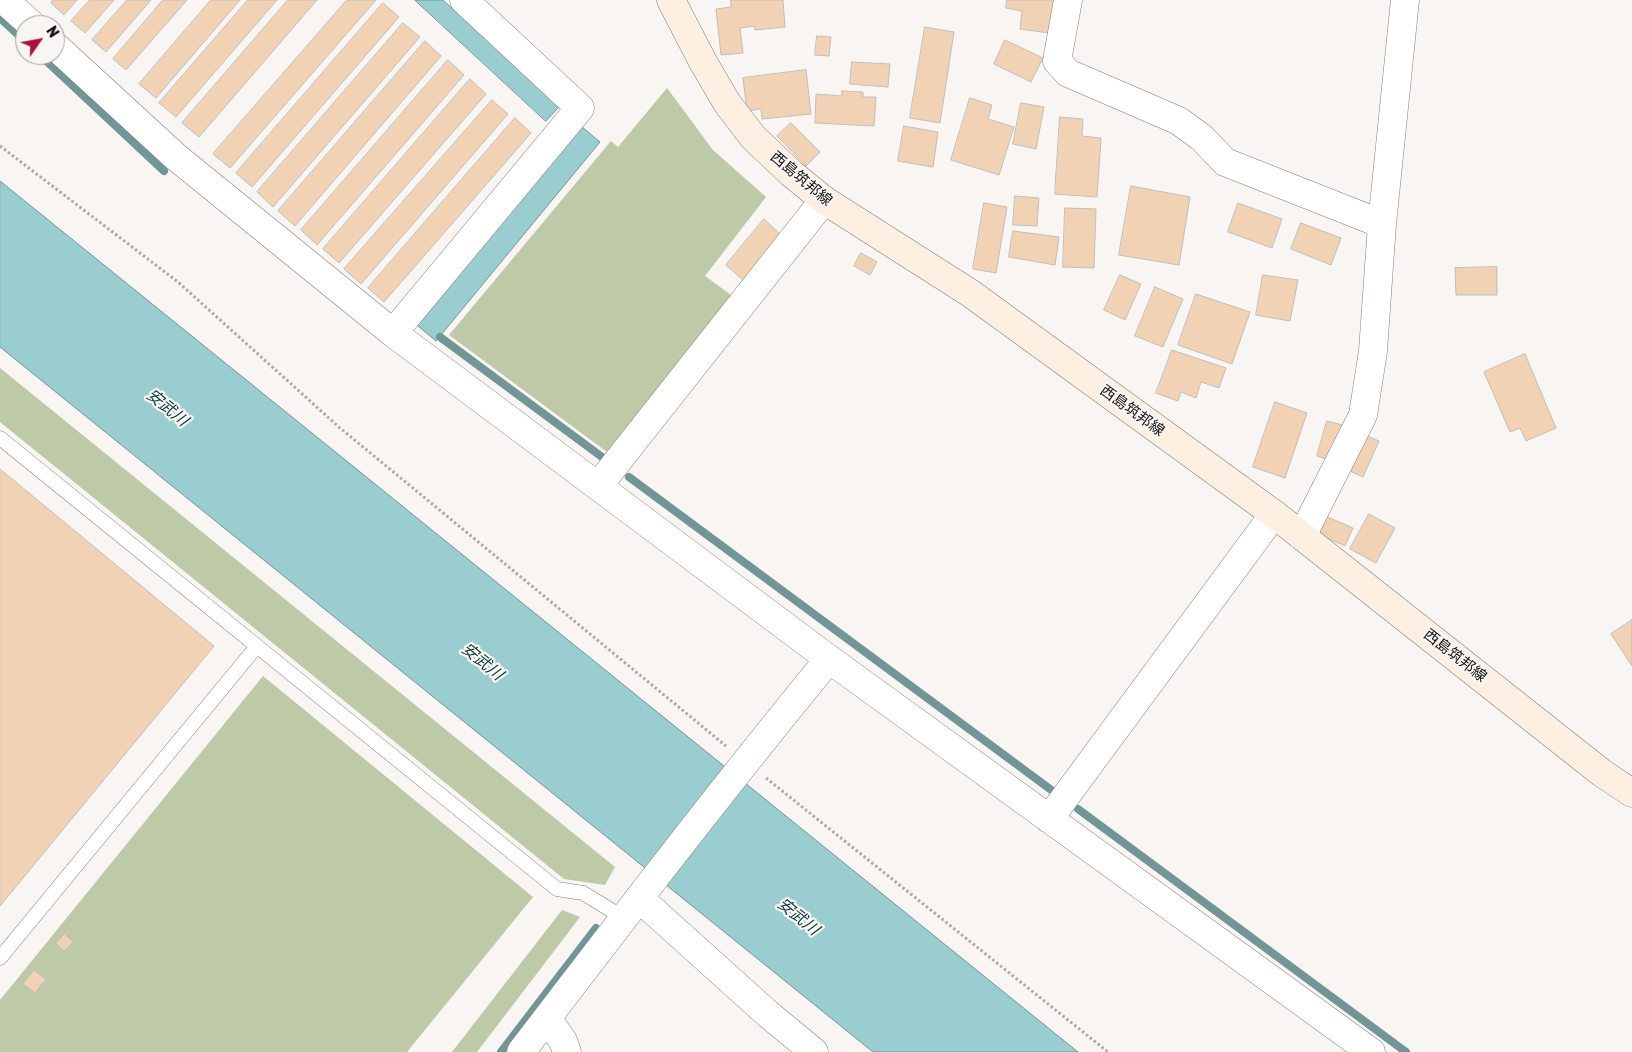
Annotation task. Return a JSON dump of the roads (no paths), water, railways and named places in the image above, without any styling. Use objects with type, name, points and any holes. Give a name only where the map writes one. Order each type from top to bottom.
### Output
[{"type":"main road","name":"西島筑邦線","points":[[670,0],[727,103],[753,137],[792,174],[824,200],[970,293],[1274,514],[1602,773],[1632,793]]},
{"type":"street","points":[[4,0],[21,15]]},
{"type":"street","points":[[393,333],[580,108],[464,0]]},
{"type":"street","points":[[1068,0],[1057,61],[1068,73],[1179,121],[1202,138],[1224,162],[1382,224]]},
{"type":"street","points":[[1302,536],[1363,415],[1373,351],[1382,224],[1405,0]]},
{"type":"street","points":[[65,55],[176,157],[393,333],[829,659],[1371,1052]]},
{"type":"street","points":[[598,486],[824,200]]},
{"type":"street","points":[[1049,819],[1274,514]]},
{"type":"street","points":[[521,1052],[745,762],[829,659]]},
{"type":"street","points":[[637,901],[814,1052]]},
{"type":"street","points":[[547,1018],[563,1041],[567,1052]]},
{"type":"lane","points":[[0,438],[557,889],[637,901]]},
{"type":"lane","points":[[0,958],[257,646]]},
{"type":"water","points":[[415,0],[443,0],[559,107],[546,121]]},
{"type":"water","points":[[582,127],[600,142],[436,341],[418,326]]},
{"type":"water","name":"安武川","points":[[0,181],[1078,1052],[873,1052],[0,347]]},
{"type":"waterway","points":[[0,18],[15,32]]},
{"type":"waterway","points":[[51,65],[164,171]]},
{"type":"waterway","points":[[440,337],[602,457]]},
{"type":"waterway","points":[[629,477],[1054,792]]},
{"type":"waterway","points":[[1078,809],[1406,1052]]},
{"type":"waterway","points":[[501,1052],[596,928]]}]
